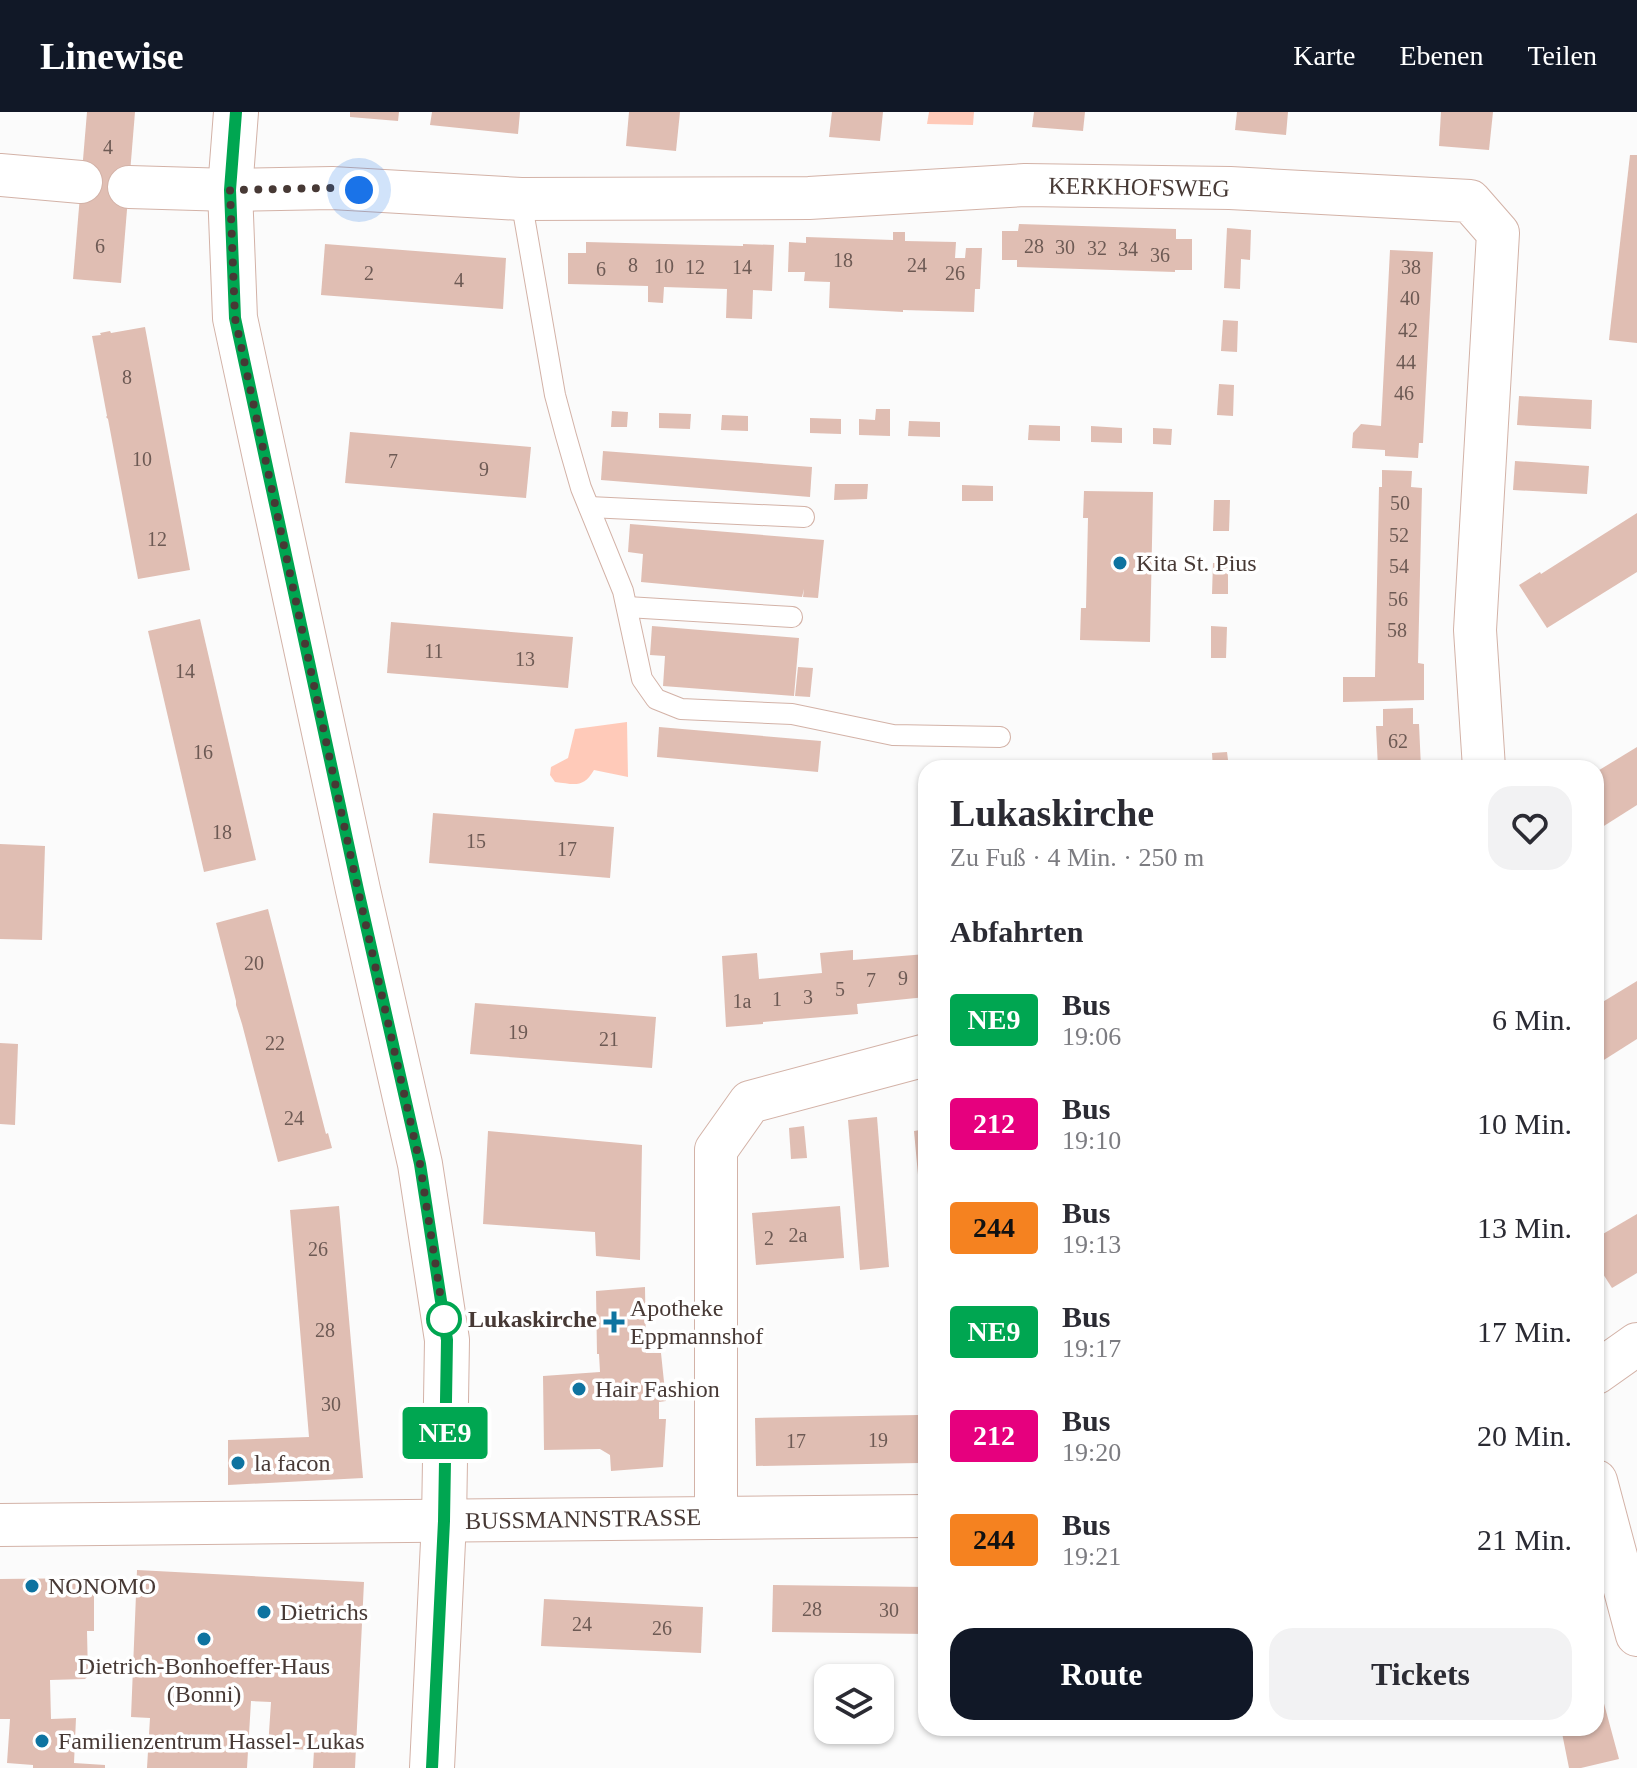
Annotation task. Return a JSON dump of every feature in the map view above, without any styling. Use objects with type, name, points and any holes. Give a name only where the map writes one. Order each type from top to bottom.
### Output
[{"type":"street","points":[[236,112],[230,190],[235,318],[422,1179],[447,1340],[444,1521],[432,1768]]},
{"type":"street","points":[[0,175],[81,182]]},
{"type":"street","name":"KERKHOFSWEG","points":[[129,187],[230,190],[332,188],[521,199],[809,198],[1025,185],[1230,188],[1470,201],[1498,233],[1475,630],[1483,760]]},
{"type":"street","points":[[716,1518],[716,1150],[750,1102],[918,1057]]},
{"type":"street","points":[[1604,1367],[1637,1344]]},
{"type":"street","points":[[1604,1511],[1637,1635]]},
{"type":"street","name":"BUSSMANNSTRASSE","points":[[0,1525],[918,1516]]},
{"type":"lane","points":[[521,199],[555,395],[581,488],[623,591],[642,679],[656,699],[681,709],[792,714],[893,735],[1000,737]]},
{"type":"lane","points":[[589,507],[804,517]]},
{"type":"lane","points":[[627,607],[792,617]]},
{"type":"shaded area","points":[[929,112],[974,112],[973,125],[927,124]]},
{"type":"shaded area","points":[[627,722],[628,777],[594,770],[582,783],[555,782],[550,775],[551,767],[568,758],[575,729]]},
{"type":"building","points":[[87,112],[135,112],[121,283],[73,279]]},
{"type":"building","points":[[350,112],[399,112],[398,121],[350,117]]},
{"type":"building","points":[[432,112],[520,112],[518,134],[430,125]]},
{"type":"building","points":[[629,112],[680,112],[676,151],[626,146]]},
{"type":"building","points":[[832,112],[883,112],[880,141],[829,137]]},
{"type":"building","points":[[1034,112],[1085,112],[1083,131],[1032,127]]},
{"type":"building","points":[[1237,112],[1288,112],[1286,135],[1235,130]]},
{"type":"building","points":[[1441,112],[1493,112],[1489,150],[1439,146]]},
{"type":"building","points":[[1630,155],[1637,155],[1637,343],[1609,340]]},
{"type":"building","points":[[1019,224],[1176,229],[1176,239],[1192,239],[1192,270],[1017,267],[1017,260],[1002,260],[1002,231],[1018,231]]},
{"type":"building","points":[[1227,228],[1251,230],[1250,260],[1241,259],[1240,289],[1224,288]]},
{"type":"building","points":[[893,232],[905,232],[905,241],[956,242],[955,258],[965,258],[966,248],[982,248],[980,289],[975,289],[974,312],[829,308],[830,282],[804,281],[805,272],[788,272],[789,242],[806,243],[806,237],[893,240]]},
{"type":"building","points":[[586,242],[774,245],[772,291],[753,290],[752,319],[726,318],[727,289],[664,287],[663,303],[648,302],[648,286],[568,284],[568,253],[586,253]]},
{"type":"building","points":[[325,244],[506,258],[503,309],[321,295]]},
{"type":"building","points":[[1390,250],[1433,252],[1423,443],[1419,443],[1418,458],[1385,456],[1385,450],[1352,448],[1353,433],[1361,424],[1381,426]]},
{"type":"building","points":[[1223,320],[1238,321],[1237,352],[1221,351]]},
{"type":"building","points":[[145,327],[190,570],[138,579],[92,336]]},
{"type":"building","points":[[1219,384],[1234,385],[1233,416],[1217,415]]},
{"type":"building","points":[[1519,396],[1592,400],[1591,429],[1517,425]]},
{"type":"building","points":[[876,409],[890,409],[890,436],[859,435],[859,419],[875,420]]},
{"type":"building","points":[[612,411],[628,412],[627,427],[611,427]]},
{"type":"building","points":[[659,413],[691,414],[690,429],[659,428]]},
{"type":"building","points":[[722,415],[748,416],[748,431],[721,430]]},
{"type":"building","points":[[810,418],[841,419],[841,434],[810,433]]},
{"type":"building","points":[[909,421],[940,422],[940,437],[908,436]]},
{"type":"building","points":[[1029,425],[1060,426],[1060,441],[1028,440]]},
{"type":"building","points":[[1091,426],[1122,428],[1122,443],[1091,442]]},
{"type":"building","points":[[1153,428],[1172,429],[1171,445],[1153,444]]},
{"type":"building","points":[[350,432],[531,447],[526,498],[345,483]]},
{"type":"building","points":[[603,451],[812,467],[810,497],[601,480]]},
{"type":"building","points":[[1515,461],[1589,466],[1587,494],[1513,490]]},
{"type":"building","points":[[1382,470],[1412,471],[1411,487],[1422,488],[1418,663],[1424,664],[1424,700],[1343,702],[1343,677],[1375,677],[1379,487],[1382,487]]},
{"type":"building","points":[[835,484],[868,484],[867,499],[834,500]]},
{"type":"building","points":[[962,485],[993,486],[993,501],[962,501]]},
{"type":"building","name":"Kita St. Pius","points":[[1084,491],[1153,492],[1150,642],[1080,640],[1081,608],[1086,608],[1088,518],[1083,518]]},
{"type":"building","points":[[1214,500],[1230,500],[1229,531],[1213,531]]},
{"type":"building","points":[[1637,513],[1637,572],[1547,628],[1519,585]]},
{"type":"building","points":[[630,524],[824,540],[818,598],[803,597],[804,589],[802,597],[641,582],[643,554],[628,552]]},
{"type":"building","points":[[1213,563],[1228,563],[1228,594],[1212,594]]},
{"type":"building","points":[[200,619],[256,860],[204,872],[148,631]]},
{"type":"building","points":[[391,622],[573,637],[568,688],[387,673]]},
{"type":"building","points":[[652,626],[799,638],[794,696],[663,686],[665,656],[650,655]]},
{"type":"building","points":[[1211,626],[1227,627],[1226,658],[1211,658]]},
{"type":"building","points":[[798,667],[813,668],[810,697],[795,696]]},
{"type":"building","points":[[1413,708],[1413,724],[1419,724],[1421,760],[1378,760],[1376,726],[1383,726],[1383,709]]},
{"type":"building","points":[[659,727],[821,741],[818,772],[657,757]]},
{"type":"building","points":[[1637,747],[1637,805],[1604,826],[1604,767]]},
{"type":"building","points":[[1227,752],[1228,760],[1212,760],[1212,753]]},
{"type":"building","points":[[433,813],[614,827],[610,878],[429,863]]},
{"type":"building","points":[[0,844],[45,846],[42,940],[0,939]]},
{"type":"building","points":[[268,909],[332,1148],[278,1162],[216,923]]},
{"type":"building","points":[[853,950],[853,960],[918,955],[918,998],[857,1004],[858,1014],[726,1027],[722,956],[757,953],[759,979],[822,973],[820,953]]},
{"type":"building","points":[[1637,981],[1637,1039],[1604,1060],[1604,1001]]},
{"type":"building","points":[[475,1003],[656,1017],[652,1068],[470,1054]]},
{"type":"building","points":[[0,1043],[18,1044],[15,1125],[0,1124]]},
{"type":"building","points":[[877,1117],[889,1267],[860,1270],[848,1120]]},
{"type":"building","points":[[804,1126],[807,1158],[791,1159],[789,1128]]},
{"type":"building","points":[[918,1130],[918,1175],[914,1131]]},
{"type":"building","points":[[488,1131],[642,1145],[640,1260],[596,1256],[595,1232],[483,1224]]},
{"type":"building","points":[[339,1206],[363,1478],[228,1485],[228,1440],[309,1437],[290,1210]]},
{"type":"building","points":[[840,1206],[844,1258],[756,1265],[752,1213]]},
{"type":"building","points":[[1637,1214],[1637,1273],[1612,1288],[1604,1276],[1604,1233]]},
{"type":"building","points":[[645,1287],[646,1353],[661,1353],[666,1401],[659,1402],[659,1419],[666,1419],[663,1467],[611,1471],[610,1455],[600,1449],[544,1450],[543,1376],[600,1372],[596,1291]]},
{"type":"building","points":[[918,1415],[918,1463],[756,1466],[755,1418]]},
{"type":"building","points":[[137,1570],[364,1582],[355,1768],[313,1768],[314,1750],[268,1748],[271,1702],[251,1701],[247,1768],[147,1768],[150,1718],[131,1717]]},
{"type":"building","points":[[94,1578],[94,1631],[87,1631],[88,1676],[85,1679],[50,1680],[51,1719],[76,1718],[74,1763],[105,1765],[105,1768],[33,1768],[33,1765],[7,1763],[10,1719],[0,1719],[0,1579]]},
{"type":"building","points":[[773,1585],[918,1587],[918,1634],[772,1632]]},
{"type":"building","points":[[544,1599],[703,1607],[701,1653],[541,1646]]},
{"type":"building","points":[[1604,1704],[1619,1759],[1569,1768],[1563,1736],[1604,1736]]},
{"type":"bus line","name":"NE9","points":[[236,112],[230,190],[235,318],[420,1164],[447,1340],[444,1521],[432,1768]]},
{"type":"place","name":"Kita St. Pius","points":[[1120,563]]},
{"type":"place","name":"Lukaskirche","points":[[444,1319]]},
{"type":"place","name":"Apotheke Eppmannshof","points":[[614,1322]]},
{"type":"place","name":"Hair Fashion","points":[[579,1389]]},
{"type":"place","name":"la facon","points":[[238,1463]]},
{"type":"place","name":"NONOMO","points":[[32,1586]]},
{"type":"place","name":"Dietrichs","points":[[264,1612]]},
{"type":"place","name":"Dietrich-Bonhoeffer-Haus (Bonni)","points":[[204,1639]]},
{"type":"place","name":"Familienzentrum Hassel- Lukas","points":[[42,1741]]},
{"type":"route","points":[[359,190],[230,190],[235,318],[420,1164],[444,1319]]}]
